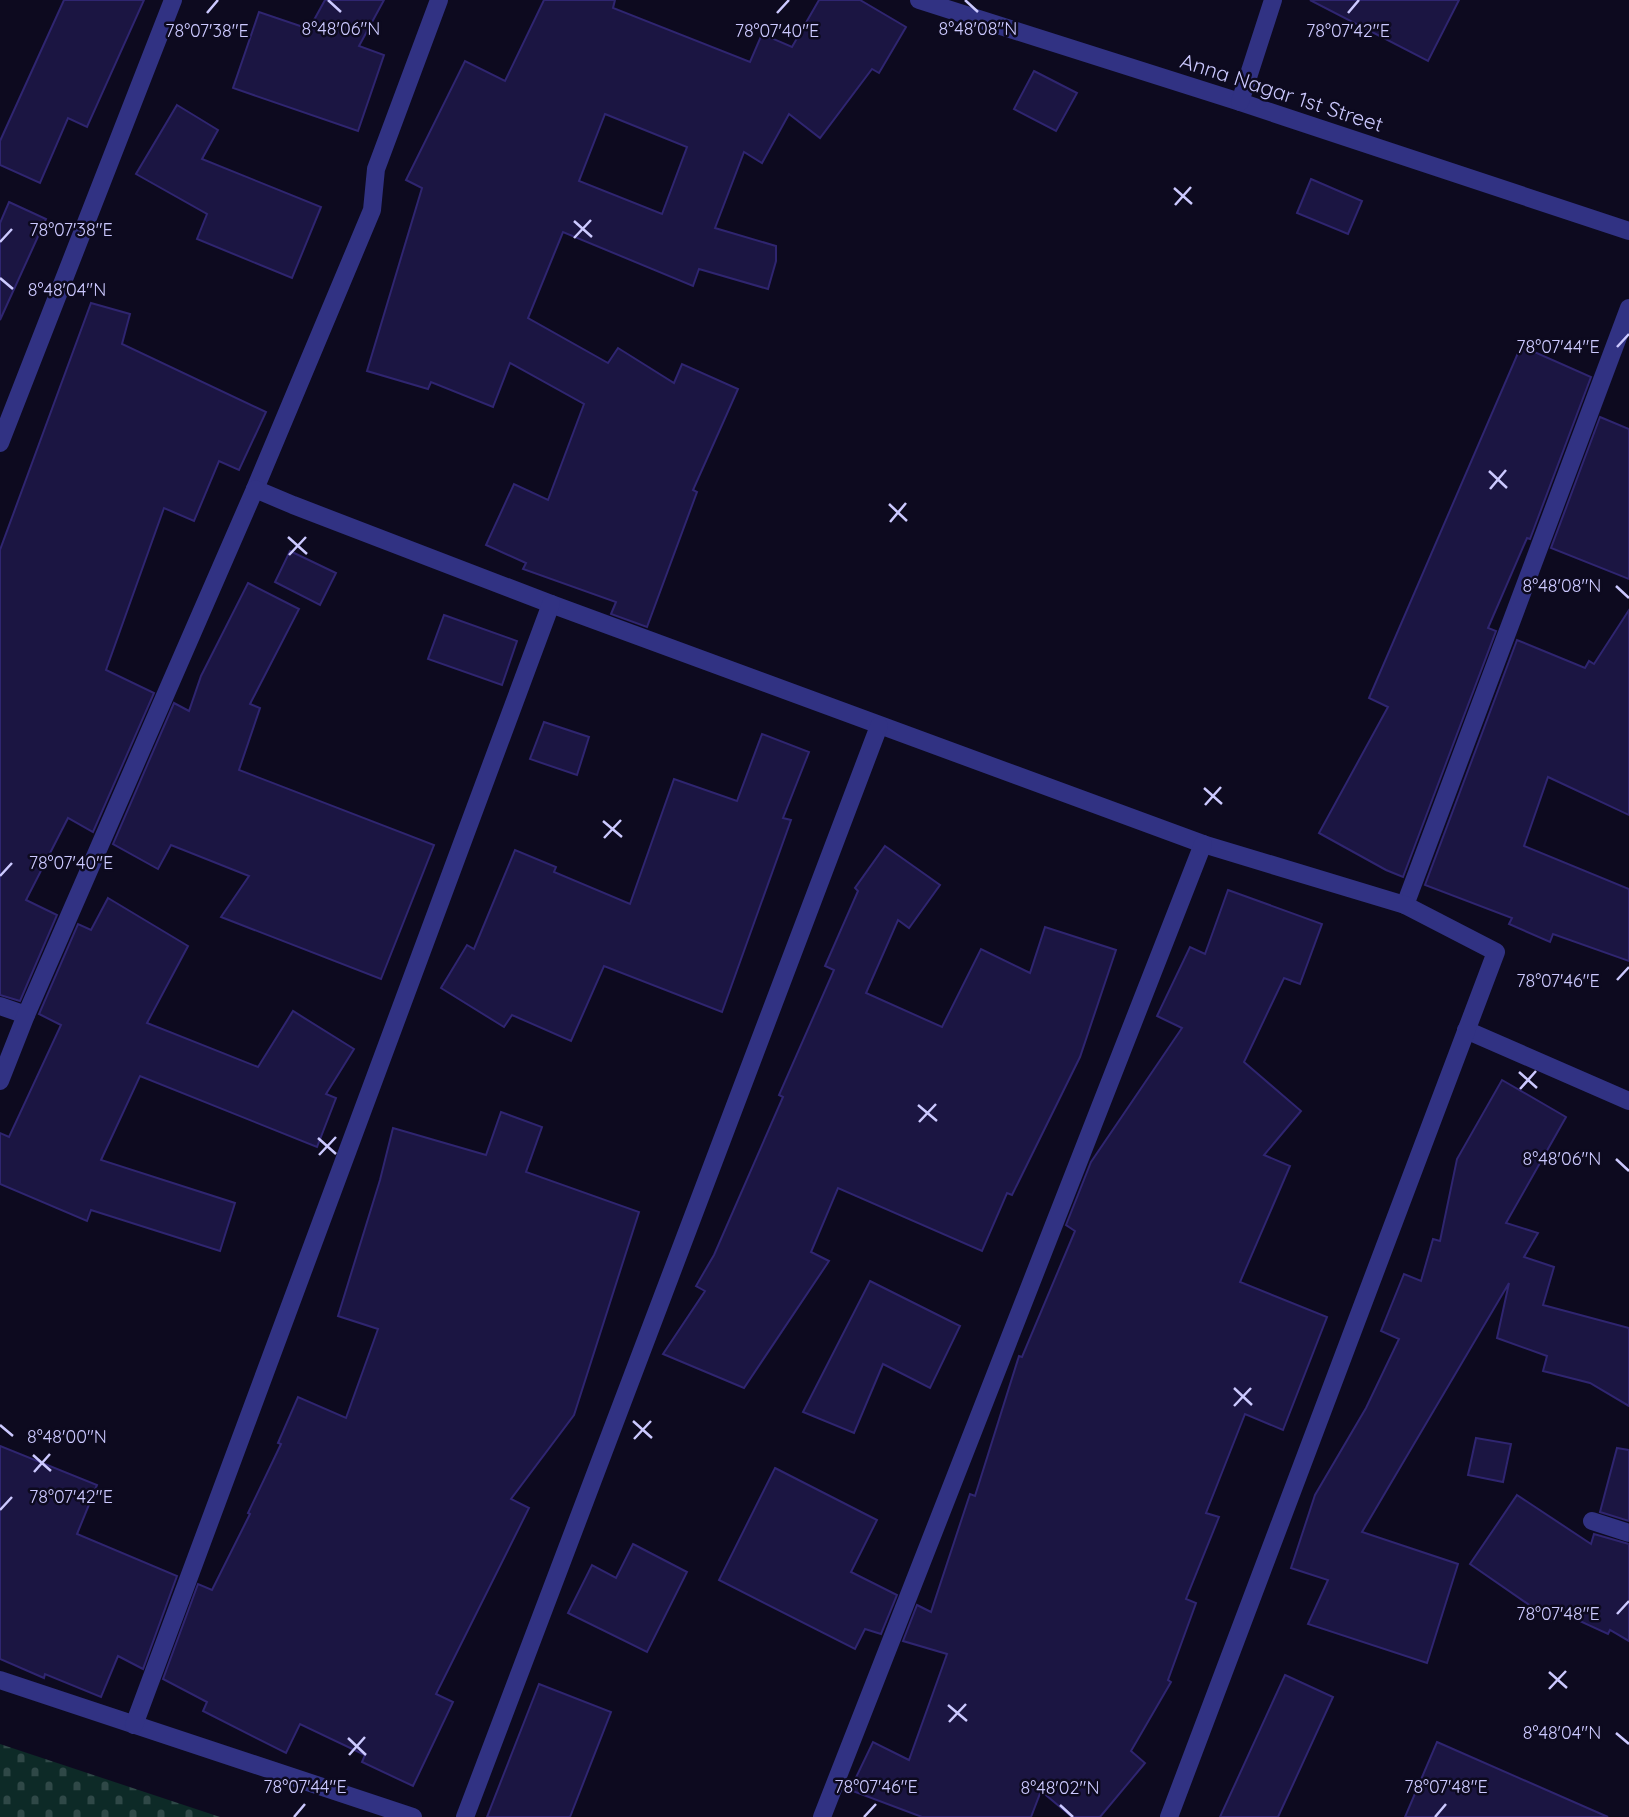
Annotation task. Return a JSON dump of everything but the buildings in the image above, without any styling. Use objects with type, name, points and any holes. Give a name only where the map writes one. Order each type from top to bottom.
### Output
[{"type":"street","points":[[0,443],[173,0]]},
{"type":"street","points":[[0,1081],[26,1015],[255,489],[372,209],[376,169],[439,0]]},
{"type":"street","name":"Anna Nagar 1st Street","points":[[919,0],[1240,102],[1629,231]]},
{"type":"street","points":[[1240,102],[1273,0]]},
{"type":"street","points":[[1405,905],[1629,307]]},
{"type":"street","points":[[255,489],[551,604],[1203,844],[1405,905],[1496,952],[1169,1817]]},
{"type":"street","points":[[134,1725],[551,604]]},
{"type":"street","points":[[466,1817],[879,726]]},
{"type":"street","points":[[821,1817],[1203,844]]},
{"type":"street","points":[[0,1006],[26,1015]]},
{"type":"street","points":[[1466,1030],[1629,1101]]},
{"type":"street","points":[[1592,1521],[1629,1533]]},
{"type":"street","points":[[0,1680],[413,1817]]},
{"type":"green space","points":[[0,1744],[220,1817],[0,1817]]}]
